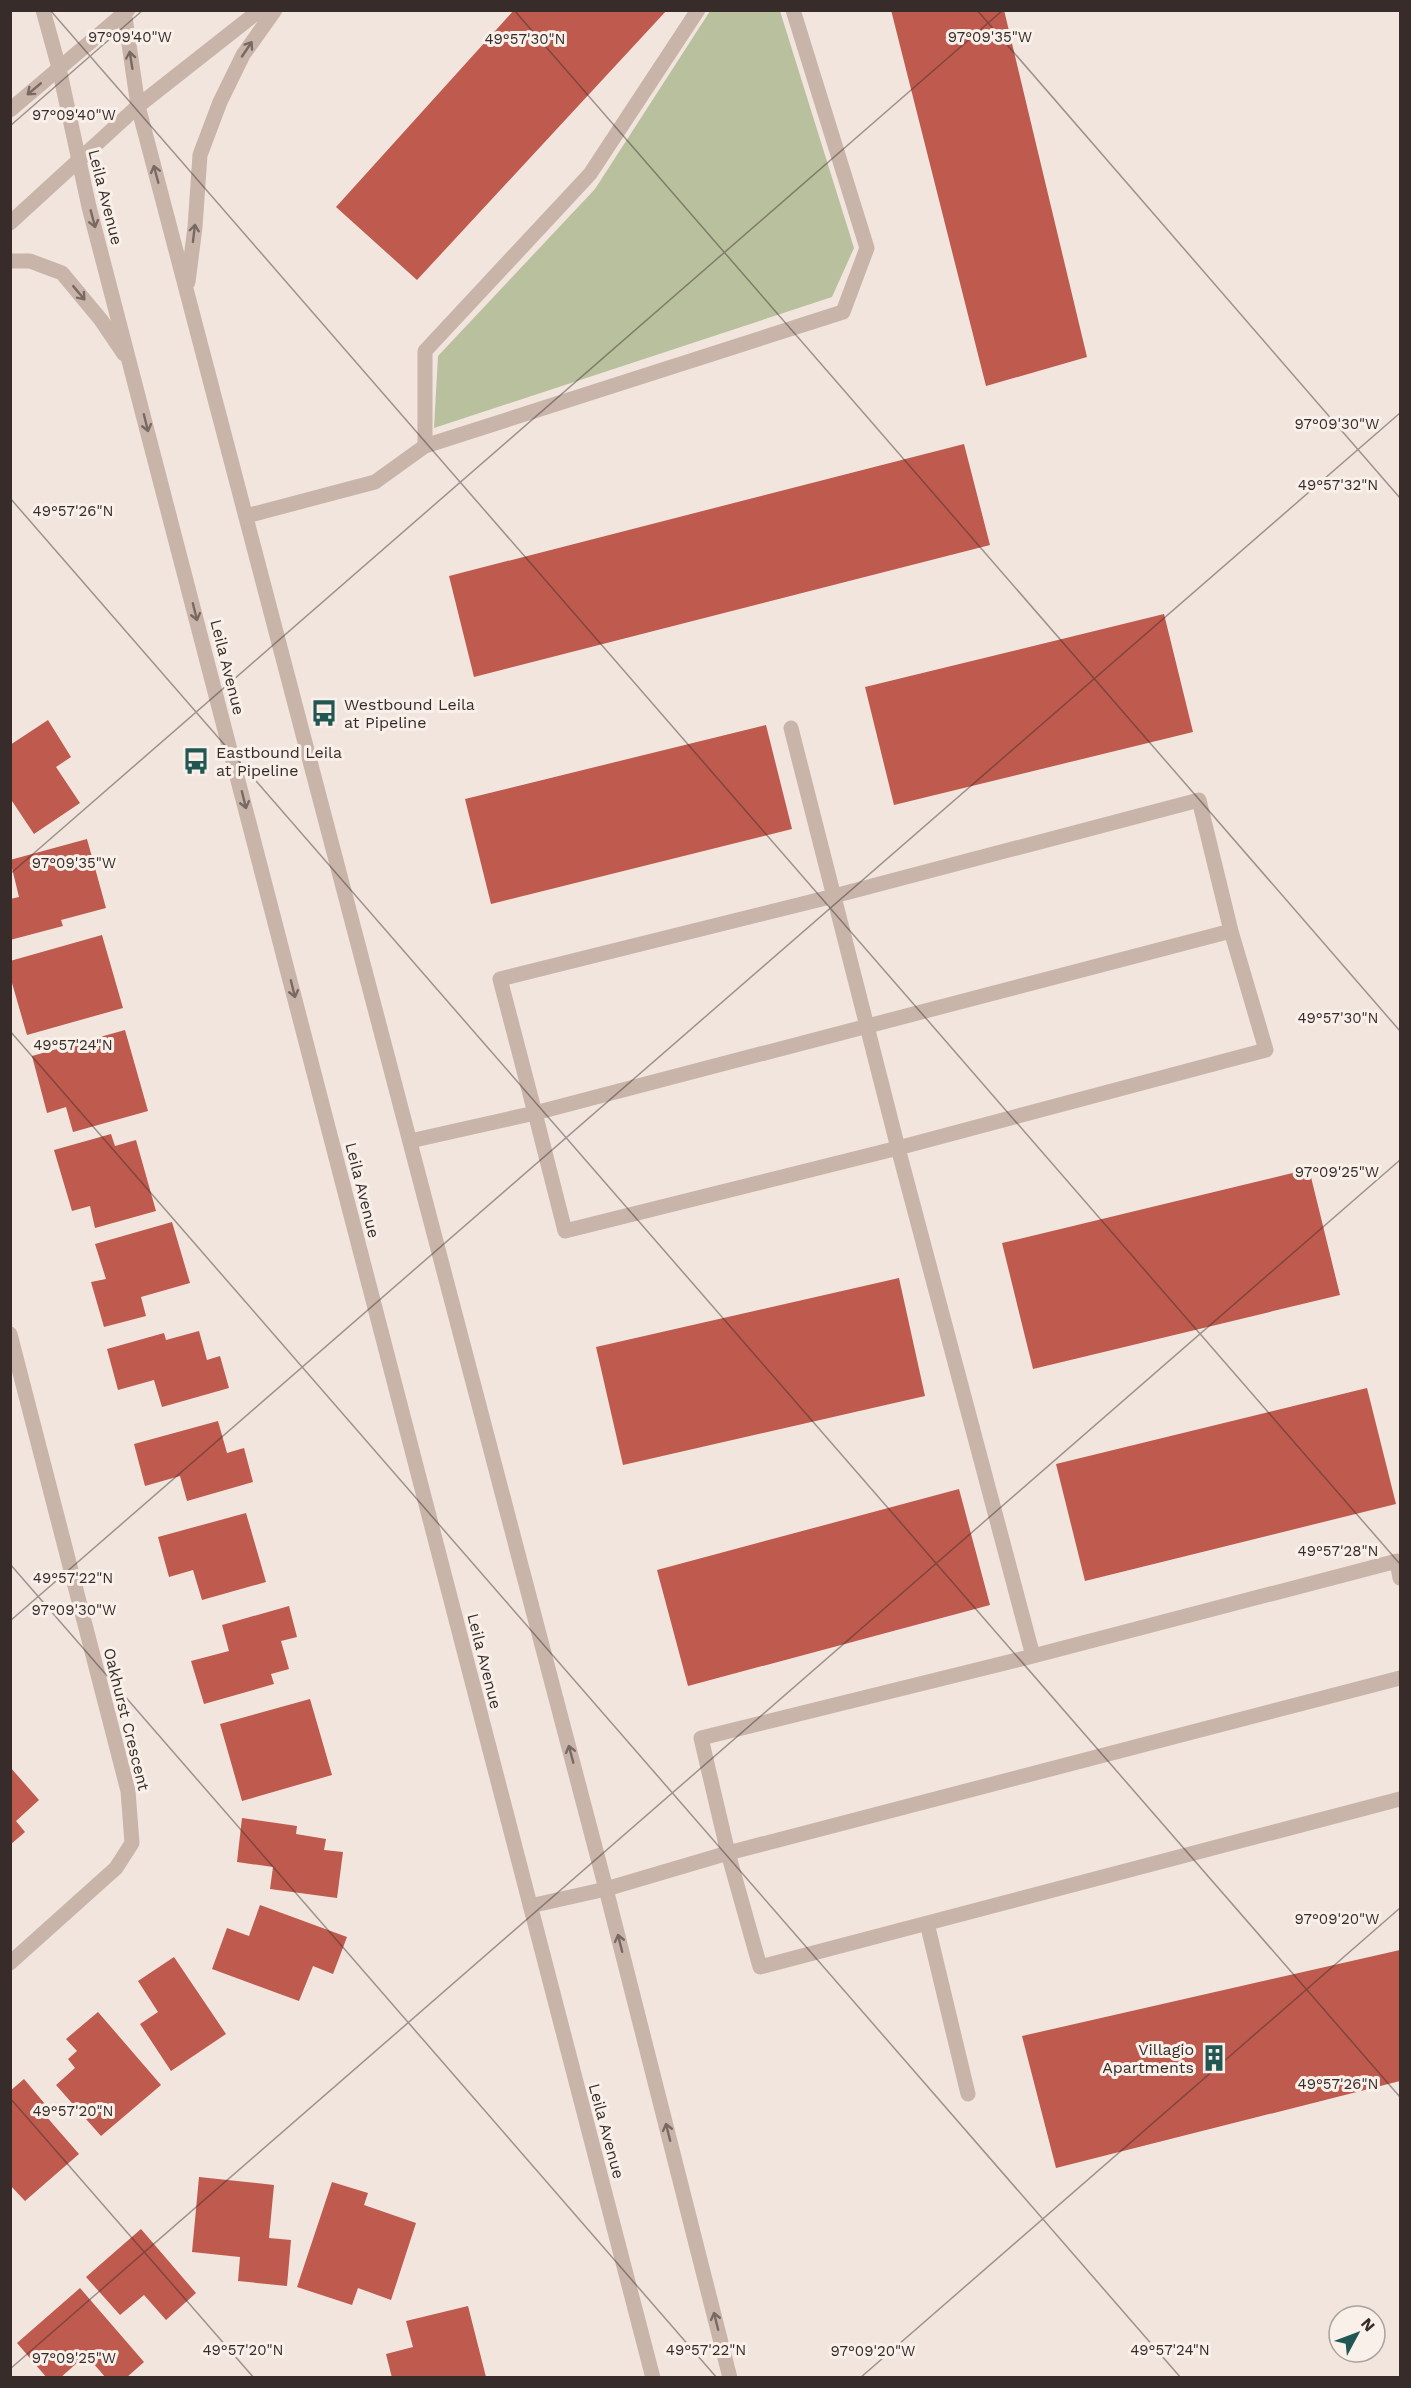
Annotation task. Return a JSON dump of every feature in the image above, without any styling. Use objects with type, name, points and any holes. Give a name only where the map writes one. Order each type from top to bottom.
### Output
[{"type":"street","name":"Leila Avenue","points":[[43,10],[59,68],[78,163],[653,2378]]},
{"type":"street","points":[[10,223],[138,106],[260,10]]},
{"type":"street","points":[[187,291],[195,227],[200,155],[219,102],[243,56],[275,10]]},
{"type":"street","points":[[425,446],[425,351],[590,174],[698,10]]},
{"type":"street","points":[[246,516],[375,482],[425,446],[843,312],[867,248],[793,10]]},
{"type":"street","points":[[10,110],[126,12]]},
{"type":"street","points":[[126,12],[138,106],[606,1888],[730,2378]]},
{"type":"street","points":[[10,261],[30,261],[62,273],[101,320],[132,366]]},
{"type":"street","points":[[791,728],[898,1148],[1033,1656]]},
{"type":"street","points":[[1199,800],[1232,931],[1266,1050],[898,1148],[565,1231],[501,980],[834,896],[1199,800]]},
{"type":"street","points":[[410,1141],[535,1113],[1232,931]]},
{"type":"street","name":"Oakhurst Crescent","points":[[10,1334],[128,1791],[132,1843],[116,1868],[10,1963]]},
{"type":"street","points":[[1401,1578],[1396,1561],[1033,1656],[701,1738],[728,1853],[760,1967],[1401,1799]]},
{"type":"street","points":[[530,1906],[606,1888],[728,1853],[1401,1678]]},
{"type":"street","points":[[927,1923],[969,2094]]},
{"type":"green space","points":[[710,11],[780,11],[854,248],[832,297],[434,428],[438,356],[595,189]]},
{"type":"building","points":[[514,10],[667,10],[417,280],[336,207]]},
{"type":"building","points":[[891,10],[1004,10],[1087,357],[986,386]]},
{"type":"building","points":[[964,444],[990,545],[474,677],[449,576]]},
{"type":"building","points":[[1164,614],[1193,732],[894,805],[865,687]]},
{"type":"building","points":[[48,720],[71,757],[56,767],[80,803],[34,834],[10,798],[10,745]]},
{"type":"building","points":[[766,725],[792,829],[491,904],[465,799]]},
{"type":"building","points":[[87,839],[106,908],[61,920],[63,926],[10,940],[10,899],[19,897],[10,860]]},
{"type":"building","points":[[102,935],[123,1008],[27,1035],[10,976],[10,961]]},
{"type":"building","points":[[125,1030],[148,1111],[73,1132],[66,1107],[47,1113],[32,1056]]},
{"type":"building","points":[[111,1134],[115,1146],[136,1140],[156,1211],[95,1228],[90,1206],[72,1211],[54,1150]]},
{"type":"building","points":[[1309,1169],[1340,1295],[1033,1369],[1002,1243]]},
{"type":"building","points":[[172,1222],[190,1283],[141,1297],[146,1316],[104,1327],[91,1282],[106,1279],[95,1244]]},
{"type":"building","points":[[899,1278],[925,1396],[623,1465],[596,1347]]},
{"type":"building","points":[[199,1331],[207,1360],[220,1356],[229,1388],[162,1407],[154,1380],[118,1390],[107,1349],[164,1333],[166,1340]]},
{"type":"building","points":[[1367,1388],[1396,1504],[1085,1581],[1056,1464]]},
{"type":"building","points":[[218,1421],[227,1453],[244,1448],[253,1482],[187,1501],[180,1476],[145,1486],[134,1444]]},
{"type":"building","points":[[959,1489],[990,1605],[688,1686],[657,1570]]},
{"type":"building","points":[[246,1513],[266,1582],[202,1600],[193,1570],[169,1577],[158,1537]]},
{"type":"building","points":[[289,1606],[297,1637],[281,1641],[289,1669],[271,1674],[274,1684],[204,1704],[191,1661],[229,1651],[222,1625]]},
{"type":"building","points":[[310,1699],[332,1775],[242,1801],[220,1724]]},
{"type":"building","points":[[10,1767],[39,1800],[16,1821],[25,1832],[10,1845]]},
{"type":"building","points":[[242,1818],[297,1826],[296,1834],[326,1839],[324,1850],[343,1852],[337,1898],[270,1889],[273,1867],[237,1862]]},
{"type":"building","points":[[260,1905],[347,1937],[333,1974],[313,1966],[299,2001],[212,1969],[227,1928],[249,1936]]},
{"type":"building","name":"Villagio Apartments","points":[[1400,1950],[1400,2081],[1056,2168],[1022,2036]]},
{"type":"building","points":[[174,1957],[226,2034],[171,2071],[140,2024],[158,2012],[138,1981]]},
{"type":"building","points":[[98,2012],[161,2085],[101,2136],[56,2085],[75,2068],[68,2059],[77,2051],[66,2039]]},
{"type":"building","points":[[24,2079],[50,2110],[45,2115],[79,2154],[25,2201],[10,2185],[10,2091]]},
{"type":"building","points":[[199,2177],[274,2185],[269,2238],[291,2240],[287,2286],[238,2281],[240,2257],[192,2252]]},
{"type":"building","points":[[332,2182],[368,2193],[364,2205],[416,2223],[391,2300],[358,2288],[352,2305],[297,2287]]},
{"type":"building","points":[[141,2229],[196,2293],[166,2320],[144,2295],[120,2315],[86,2277]]},
{"type":"building","points":[[80,2288],[144,2362],[126,2378],[106,2378],[86,2355],[60,2378],[47,2378],[17,2343]]},
{"type":"building","points":[[468,2306],[486,2377],[392,2378],[386,2354],[413,2347],[406,2321]]},
{"type":"place","name":"Westbound Leila at Pipeline","points":[[324,713]]},
{"type":"place","name":"Eastbound Leila at Pipeline","points":[[196,761]]},
{"type":"place","name":"Villagio Apartments","points":[[1214,2058]]}]
